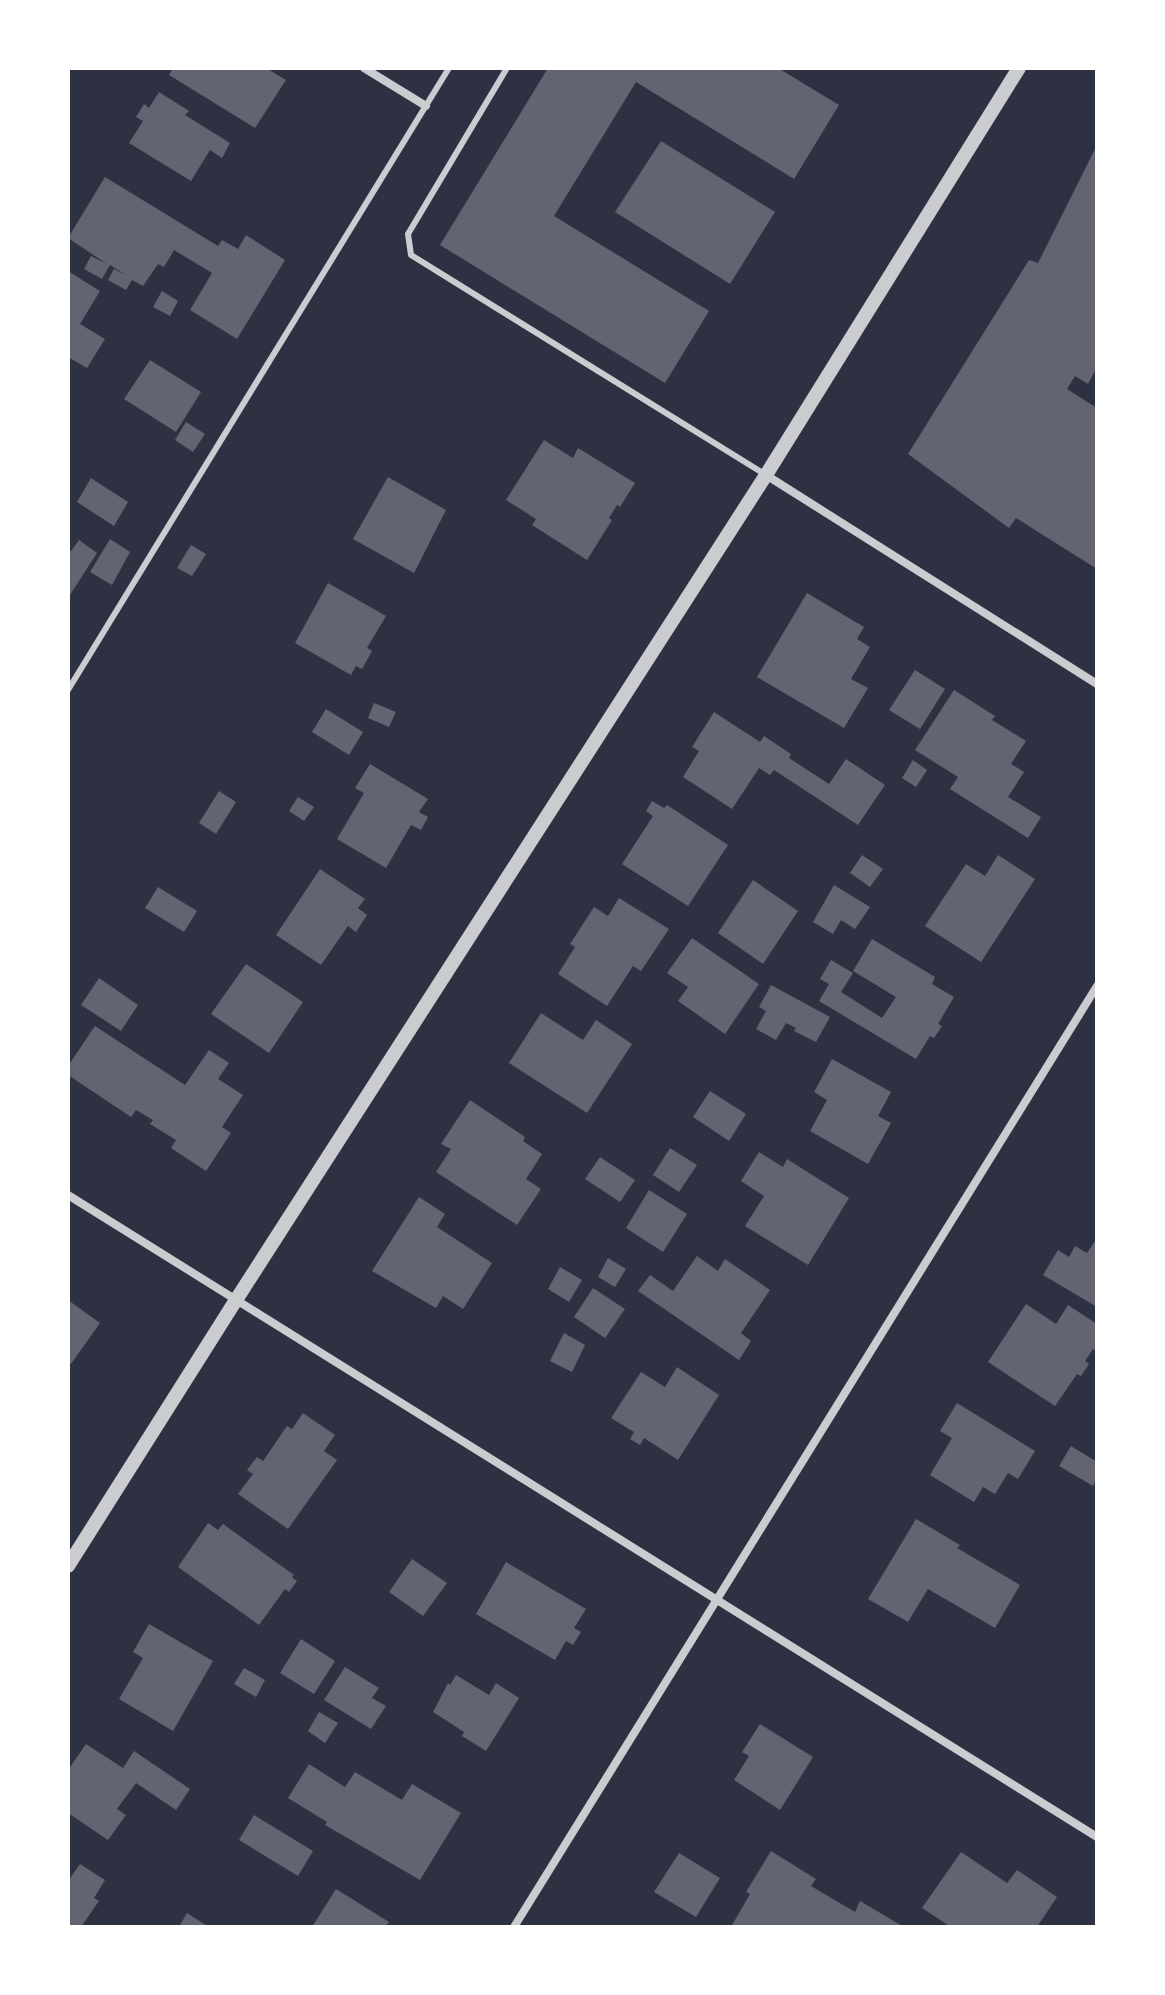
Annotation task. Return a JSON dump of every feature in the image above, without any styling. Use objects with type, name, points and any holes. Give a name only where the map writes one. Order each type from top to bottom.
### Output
[{"type":"street","points":[[364,68],[426,106]]},
{"type":"street","points":[[68,1566],[766,475],[1019,68]]},
{"type":"street","points":[[766,475],[1097,684]]},
{"type":"street","points":[[514,1927],[1097,986]]},
{"type":"street","points":[[68,1195],[1097,1837]]},
{"type":"lane","points":[[68,690],[449,68]]},
{"type":"lane","points":[[507,68],[408,234],[411,255],[766,475]]},
{"type":"building","points":[[173,68],[266,68],[286,80],[255,128],[169,75]]},
{"type":"building","points":[[548,68],[778,68],[839,105],[794,179],[636,82],[554,216],[709,311],[665,383],[440,245]]},
{"type":"building","points":[[159,92],[189,111],[185,115],[230,143],[222,158],[210,150],[191,181],[129,143],[143,121],[136,117],[144,104],[149,108]]},
{"type":"building","points":[[661,141],[775,212],[730,284],[615,212]]},
{"type":"building","points":[[1097,145],[1097,367],[1088,384],[1075,376],[1067,389],[1097,408],[1097,569],[1016,518],[1009,528],[908,454],[1029,260],[1038,263]]},
{"type":"building","points":[[105,177],[218,246],[222,240],[238,249],[246,235],[285,260],[237,339],[190,310],[212,273],[174,250],[164,267],[158,264],[143,286],[132,280],[126,290],[108,280],[114,269],[126,275],[110,265],[102,279],[84,269],[91,256],[107,264],[68,238]]},
{"type":"building","points":[[68,271],[100,291],[80,324],[105,339],[87,368],[68,357]]},
{"type":"building","points":[[162,291],[178,301],[170,316],[153,307]]},
{"type":"building","points":[[150,360],[201,392],[176,432],[124,399]]},
{"type":"building","points":[[186,422],[205,434],[193,452],[175,440]]},
{"type":"building","points":[[544,440],[573,458],[578,448],[635,483],[620,507],[617,505],[609,518],[612,520],[587,560],[532,525],[536,519],[506,500]]},
{"type":"building","points":[[388,477],[446,510],[414,573],[353,539]]},
{"type":"building","points":[[91,478],[128,502],[114,526],[77,502]]},
{"type":"building","points":[[110,539],[130,552],[112,585],[90,572]]},
{"type":"building","points":[[79,540],[97,553],[68,598],[68,549],[71,551]]},
{"type":"building","points":[[191,545],[206,554],[192,576],[177,568]]},
{"type":"building","points":[[328,583],[386,616],[367,648],[372,651],[362,669],[356,666],[351,675],[295,643]]},
{"type":"building","points":[[807,593],[864,627],[857,639],[870,647],[851,679],[868,688],[844,728],[757,677]]},
{"type":"building","points":[[915,670],[945,689],[920,729],[889,710]]},
{"type":"building","points":[[954,690],[995,716],[992,720],[1026,741],[1011,764],[1024,772],[1008,797],[1041,817],[1028,838],[950,789],[958,777],[915,750]]},
{"type":"building","points":[[374,703],[396,712],[389,727],[368,718]]},
{"type":"building","points":[[326,709],[363,732],[349,755],[312,732]]},
{"type":"building","points":[[714,712],[760,742],[764,736],[791,754],[789,758],[829,784],[846,759],[885,785],[858,825],[774,770],[770,775],[759,768],[732,809],[683,777],[699,751],[692,747]]},
{"type":"building","points":[[913,760],[927,770],[916,787],[902,778]]},
{"type":"building","points":[[370,764],[428,799],[419,812],[428,817],[421,830],[411,825],[386,868],[337,839],[364,793],[355,788]]},
{"type":"building","points":[[219,791],[236,802],[216,834],[199,823]]},
{"type":"building","points":[[298,797],[314,807],[304,821],[289,811]]},
{"type":"building","points":[[652,801],[664,808],[667,805],[728,845],[688,906],[622,864],[653,816],[646,811]]},
{"type":"building","points":[[862,855],[883,869],[870,887],[850,873]]},
{"type":"building","points":[[998,855],[1035,879],[981,962],[925,926],[966,864],[985,876]]},
{"type":"building","points":[[320,869],[365,899],[358,908],[367,915],[356,932],[348,926],[321,965],[276,935]]},
{"type":"building","points":[[753,880],[798,911],[763,964],[718,933]]},
{"type":"building","points":[[834,885],[870,907],[855,929],[841,920],[833,934],[813,922]]},
{"type":"building","points":[[158,887],[197,911],[184,932],[145,908]]},
{"type":"building","points":[[619,898],[669,929],[641,971],[633,966],[607,1006],[558,974],[575,947],[570,944],[594,907],[608,916]]},
{"type":"building","points":[[692,938],[759,984],[725,1034],[678,1001],[688,987],[667,973]]},
{"type":"building","points":[[872,939],[935,977],[932,984],[954,997],[938,1024],[942,1026],[934,1038],[930,1036],[916,1059],[819,1001],[829,984],[820,979],[831,960],[853,973],[841,992],[882,1018],[896,997],[853,971]]},
{"type":"building","points":[[246,964],[303,1002],[269,1053],[211,1014]]},
{"type":"building","points":[[99,978],[138,1005],[121,1031],[81,1005]]},
{"type":"building","points":[[771,985],[830,1017],[816,1042],[794,1031],[796,1028],[786,1023],[776,1040],[756,1029],[766,1011],[759,1007]]},
{"type":"building","points":[[541,1013],[583,1040],[596,1020],[632,1044],[587,1113],[509,1063]]},
{"type":"building","points":[[95,1026],[185,1085],[209,1050],[229,1063],[218,1079],[243,1095],[222,1127],[231,1133],[206,1171],[171,1148],[176,1140],[150,1124],[153,1120],[136,1110],[131,1117],[68,1075],[68,1066]]},
{"type":"building","points":[[832,1059],[891,1092],[878,1116],[891,1123],[868,1164],[810,1131],[827,1100],[814,1092]]},
{"type":"building","points":[[710,1091],[746,1114],[729,1141],[693,1117]]},
{"type":"building","points":[[470,1100],[525,1137],[523,1141],[542,1154],[526,1179],[541,1189],[517,1225],[436,1172],[451,1149],[441,1144]]},
{"type":"building","points":[[670,1148],[697,1165],[679,1192],[653,1175]]},
{"type":"building","points":[[759,1152],[783,1167],[787,1159],[849,1198],[808,1265],[745,1226],[764,1196],[741,1181]]},
{"type":"building","points":[[600,1157],[635,1180],[620,1202],[585,1179]]},
{"type":"building","points":[[649,1190],[687,1214],[663,1252],[626,1228]]},
{"type":"building","points":[[419,1197],[445,1214],[437,1227],[492,1263],[463,1309],[443,1296],[436,1308],[372,1271]]},
{"type":"building","points":[[1097,1238],[1097,1307],[1043,1275],[1058,1250],[1069,1257],[1075,1246],[1087,1253]]},
{"type":"building","points":[[697,1256],[718,1271],[725,1259],[770,1290],[741,1333],[751,1341],[739,1360],[638,1291],[650,1275],[673,1291]]},
{"type":"building","points":[[608,1258],[626,1269],[615,1287],[598,1277]]},
{"type":"building","points":[[560,1267],[582,1280],[569,1302],[548,1289]]},
{"type":"building","points":[[593,1288],[625,1309],[605,1338],[574,1317]]},
{"type":"building","points":[[68,1300],[100,1323],[71,1364],[68,1362]]},
{"type":"building","points":[[1026,1304],[1056,1324],[1068,1305],[1097,1324],[1097,1352],[1093,1349],[1085,1361],[1089,1364],[1081,1376],[1077,1374],[1055,1406],[988,1362]]},
{"type":"building","points":[[564,1333],[585,1345],[572,1372],[550,1361]]},
{"type":"building","points":[[677,1367],[719,1395],[678,1460],[644,1438],[640,1445],[630,1439],[634,1432],[611,1418],[641,1372],[665,1387]]},
{"type":"building","points":[[957,1403],[1035,1451],[1018,1479],[1008,1473],[995,1494],[983,1487],[974,1502],[930,1475],[952,1438],[940,1431]]},
{"type":"building","points":[[303,1413],[335,1435],[324,1451],[337,1460],[288,1529],[238,1494],[253,1474],[247,1470],[257,1457],[263,1461],[287,1426],[292,1429]]},
{"type":"building","points":[[1071,1446],[1097,1462],[1097,1479],[1093,1486],[1059,1466]]},
{"type":"building","points":[[916,1519],[960,1545],[957,1548],[1020,1585],[995,1628],[928,1589],[908,1622],[868,1599]]},
{"type":"building","points":[[208,1523],[218,1530],[223,1524],[294,1575],[292,1577],[297,1581],[289,1592],[285,1589],[259,1625],[178,1567]]},
{"type":"building","points":[[412,1559],[447,1583],[423,1616],[389,1592]]},
{"type":"building","points":[[506,1562],[586,1609],[574,1628],[581,1632],[573,1645],[566,1641],[555,1660],[476,1614]]},
{"type":"building","points":[[149,1624],[213,1661],[173,1731],[119,1699],[143,1658],[133,1652]]},
{"type":"building","points":[[301,1639],[335,1661],[314,1694],[280,1673]]},
{"type":"building","points":[[345,1667],[379,1688],[372,1698],[386,1706],[371,1729],[324,1700]]},
{"type":"building","points":[[244,1668],[265,1680],[256,1697],[234,1684]]},
{"type":"building","points":[[456,1675],[489,1695],[496,1683],[519,1698],[486,1751],[433,1712],[448,1683],[450,1685]]},
{"type":"building","points":[[319,1712],[338,1723],[325,1743],[308,1731]]},
{"type":"building","points":[[760,1724],[813,1757],[780,1810],[734,1780],[749,1756],[742,1752]]},
{"type":"building","points":[[86,1744],[123,1768],[134,1751],[190,1789],[176,1810],[136,1783],[117,1809],[126,1815],[108,1840],[68,1813],[68,1770]]},
{"type":"building","points":[[309,1764],[345,1787],[355,1772],[402,1800],[412,1784],[461,1813],[420,1880],[325,1825],[327,1822],[288,1798]]},
{"type":"building","points":[[254,1815],[313,1851],[298,1876],[239,1840]]},
{"type":"building","points":[[771,1851],[816,1879],[811,1886],[855,1912],[860,1901],[904,1927],[731,1927],[750,1894],[746,1892]]},
{"type":"building","points":[[961,1852],[1007,1883],[1017,1870],[1057,1897],[1037,1927],[951,1927],[922,1908]]},
{"type":"building","points":[[679,1853],[720,1878],[696,1917],[654,1892]]},
{"type":"building","points":[[80,1864],[105,1880],[94,1898],[99,1901],[81,1927],[68,1927],[68,1881]]},
{"type":"building","points":[[336,1889],[389,1922],[385,1927],[312,1927]]},
{"type":"building","points":[[187,1913],[209,1927],[179,1927]]}]
